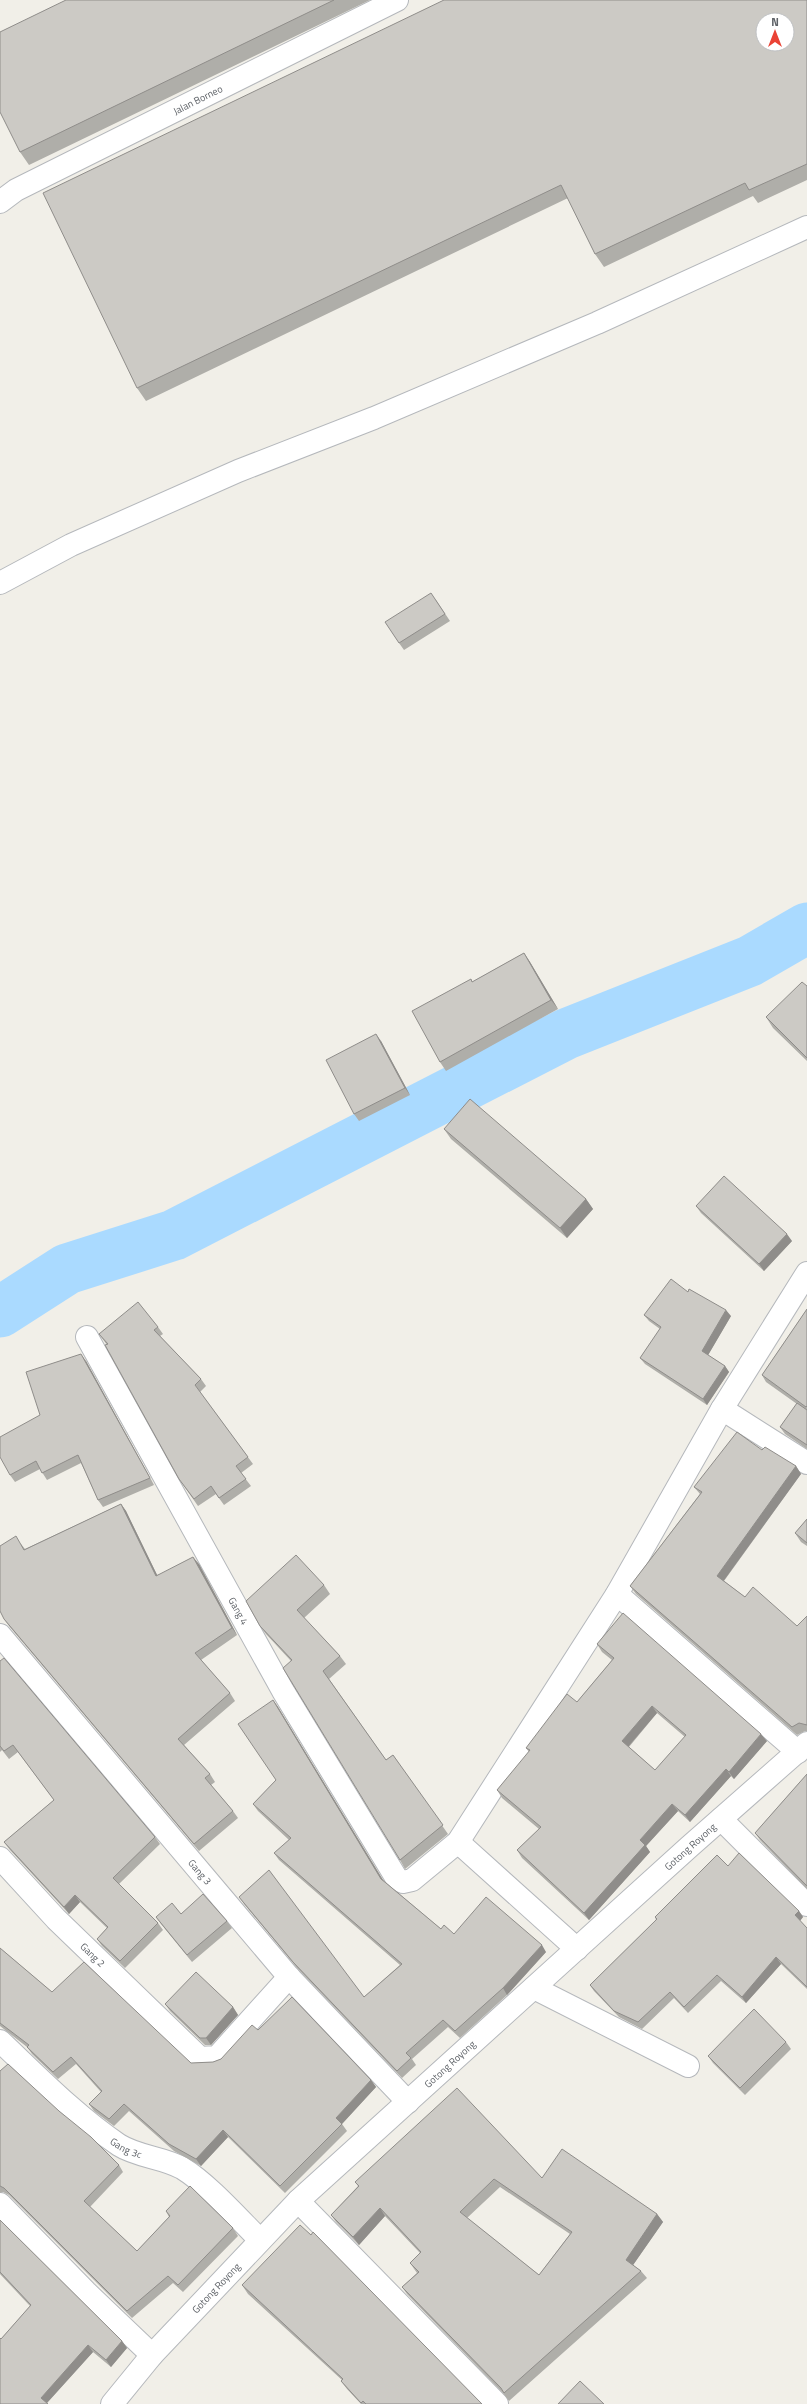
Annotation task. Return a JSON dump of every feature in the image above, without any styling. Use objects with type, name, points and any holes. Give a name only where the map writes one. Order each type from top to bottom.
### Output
[{"type":"street","name":"Jalan Borneo","points":[[0,202],[16,190],[397,0]]},
{"type":"street","points":[[0,584],[71,545],[216,481],[374,418],[590,326],[807,227]]},
{"type":"street","points":[[577,1949],[458,1842],[617,1594],[722,1409],[807,1273]]},
{"type":"street","name":"Gang 4","points":[[87,1337],[283,1691],[397,1879],[403,1882],[412,1880],[458,1842]]},
{"type":"street","points":[[722,1409],[807,1464]]},
{"type":"street","points":[[617,1594],[803,1748]]},
{"type":"street","name":"Gang 3","points":[[0,1635],[289,1977],[408,2102]]},
{"type":"street","name":"Gotong Royong","points":[[112,2404],[152,2355],[298,2201],[721,1819],[803,1748]]},
{"type":"street","points":[[721,1819],[807,1905]]},
{"type":"street","name":"Gang 2","points":[[0,1858],[56,1919],[200,2058],[216,2057],[289,1977]]},
{"type":"street","points":[[534,1988],[688,2066]]},
{"type":"street","name":"Gang 3c","points":[[0,2041],[70,2107],[114,2140],[134,2152],[158,2158],[182,2169],[215,2196],[260,2240]]},
{"type":"street","points":[[298,2201],[497,2404]]},
{"type":"street","points":[[0,2204],[86,2292],[152,2355]]},
{"type":"building","points":[[66,0],[334,0],[20,152],[0,112],[0,32]]},
{"type":"building","points":[[444,0],[807,0],[807,164],[749,190],[745,183],[595,254],[561,185],[137,388],[43,193]]},
{"type":"building","points":[[431,593],[445,614],[399,643],[385,622]]},
{"type":"building","points":[[524,953],[551,1000],[440,1062],[412,1011],[471,979],[472,982]]},
{"type":"building","points":[[802,982],[807,986],[807,1058],[766,1017]]},
{"type":"building","points":[[376,1034],[405,1088],[354,1114],[326,1060]]},
{"type":"building","points":[[470,1099],[586,1199],[560,1228],[444,1129]]},
{"type":"building","points":[[724,1176],[787,1234],[759,1264],[696,1206]]},
{"type":"building","points":[[671,1279],[688,1292],[689,1289],[726,1310],[702,1351],[725,1366],[703,1399],[640,1358],[661,1327],[644,1315]]},
{"type":"building","points":[[138,1302],[158,1327],[154,1330],[201,1379],[195,1385],[248,1457],[236,1466],[246,1479],[219,1498],[211,1486],[194,1499],[179,1479],[105,1345],[108,1344],[99,1334]]},
{"type":"building","points":[[807,1309],[807,1406],[806,1407],[762,1375]]},
{"type":"building","points":[[81,1354],[150,1478],[98,1500],[78,1455],[42,1473],[36,1461],[10,1475],[0,1457],[0,1437],[40,1415],[26,1372]]},
{"type":"building","points":[[797,1403],[807,1410],[807,1445],[780,1427]]},
{"type":"building","points":[[737,1432],[762,1450],[765,1447],[796,1466],[717,1576],[745,1597],[753,1587],[797,1626],[807,1616],[807,1725],[799,1723],[792,1727],[630,1586],[702,1492],[694,1487]]},
{"type":"building","points":[[121,1504],[156,1576],[193,1557],[232,1628],[195,1653],[230,1693],[178,1739],[210,1774],[205,1778],[233,1811],[194,1844],[4,1619],[0,1611],[0,1546],[16,1536],[24,1550]]},
{"type":"building","points":[[807,1519],[807,1543],[795,1533]]},
{"type":"building","points":[[296,1555],[324,1585],[297,1610],[340,1656],[323,1671],[386,1760],[393,1755],[443,1825],[400,1860],[283,1668],[292,1660],[260,1626],[246,1601]]},
{"type":"building","points":[[623,1613],[761,1734],[729,1772],[726,1769],[685,1815],[672,1804],[640,1840],[645,1845],[584,1913],[517,1850],[541,1827],[497,1790],[530,1750],[526,1748],[567,1694],[577,1702],[614,1658],[597,1644]],"holes":[[[652,1706],[686,1735],[655,1770],[622,1741]]]},
{"type":"building","points":[[4,1658],[155,1837],[113,1878],[158,1923],[120,1961],[97,1939],[108,1927],[75,1895],[64,1907],[4,1842],[54,1800],[13,1745],[4,1751],[0,1746],[0,1661]]},
{"type":"building","points":[[273,1700],[381,1879],[441,1929],[444,1925],[454,1934],[486,1897],[542,1945],[503,1988],[455,2031],[443,2020],[406,2053],[411,2058],[397,2071],[293,1962],[239,1897],[269,1870],[364,1997],[402,1964],[274,1853],[291,1838],[253,1804],[276,1780],[238,1724]]},
{"type":"building","points":[[807,1774],[807,1886],[755,1833]]},
{"type":"building","points":[[739,1853],[799,1911],[795,1915],[807,1928],[807,1987],[776,1957],[742,1997],[717,1975],[684,2007],[670,1992],[638,2022],[614,2011],[590,1985],[657,1919],[655,1917],[717,1855],[728,1866]]},
{"type":"building","points":[[203,1894],[227,1921],[187,1955],[156,1917],[172,1903],[181,1914]]},
{"type":"building","points":[[0,1948],[52,1992],[84,1962],[191,2063],[213,2062],[221,2059],[252,2025],[258,2030],[292,1997],[371,2080],[336,2118],[342,2124],[280,2186],[223,2130],[196,2159],[169,2144],[124,2104],[109,2119],[89,2104],[102,2091],[71,2057],[53,2072],[27,2047],[29,2045],[0,2023]]},
{"type":"building","points":[[196,1972],[233,2007],[206,2038],[200,2038],[165,2004]]},
{"type":"building","points":[[754,2009],[786,2042],[740,2088],[708,2056]]},
{"type":"building","points":[[8,2064],[59,2111],[91,2137],[119,2165],[84,2201],[137,2251],[170,2216],[166,2211],[190,2186],[233,2228],[178,2285],[168,2276],[127,2311],[4,2188],[0,2186],[0,2071]]},
{"type":"building","points":[[457,2088],[542,2178],[562,2149],[657,2214],[626,2260],[641,2271],[504,2393],[501,2388],[402,2287],[419,2272],[410,2263],[421,2252],[380,2208],[353,2237],[331,2215],[359,2186],[355,2182]],"holes":[[[494,2179],[572,2232],[539,2275],[460,2212]]]},
{"type":"building","points":[[0,2220],[122,2341],[106,2360],[88,2345],[41,2398],[48,2404],[0,2404],[0,2338],[1,2339],[31,2305],[0,2272]]},
{"type":"building","points":[[300,2225],[311,2235],[313,2232],[482,2404],[366,2404],[363,2401],[361,2403],[341,2381],[343,2379],[242,2285]]},
{"type":"building","points":[[580,2381],[604,2404],[558,2404]]},
{"type":"waterway","points":[[0,1312],[67,1269],[174,1235],[566,1034],[750,961],[807,928]]}]
